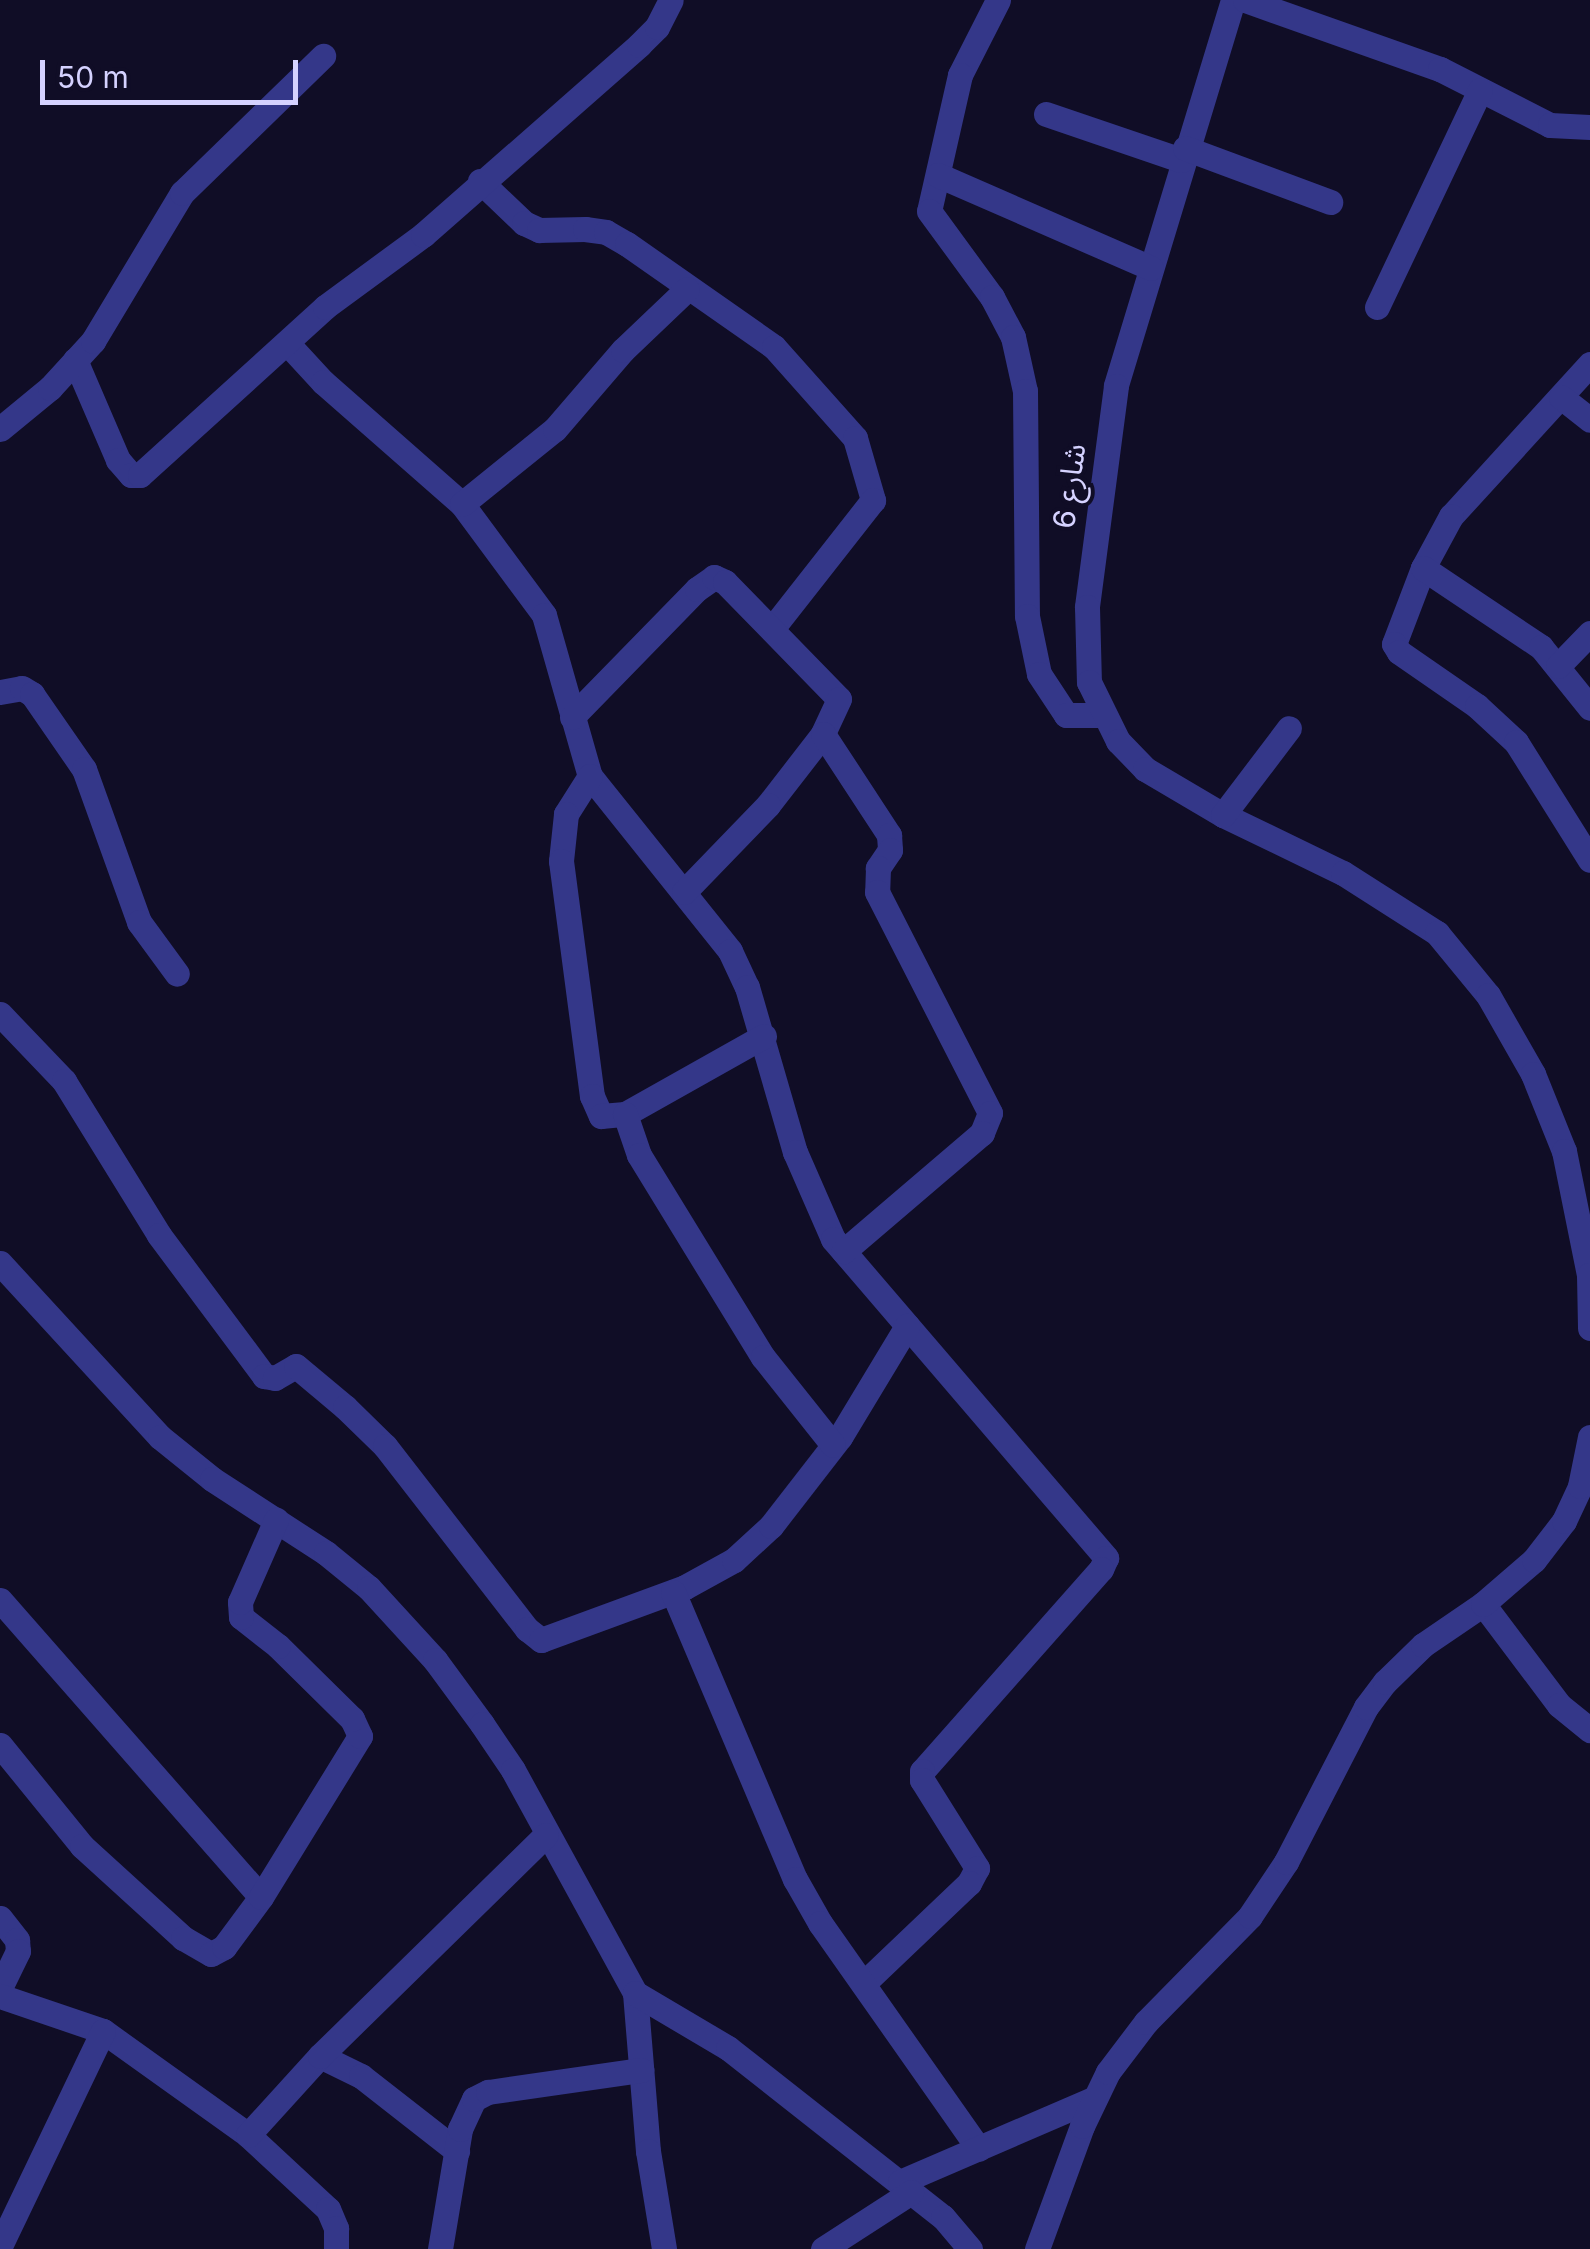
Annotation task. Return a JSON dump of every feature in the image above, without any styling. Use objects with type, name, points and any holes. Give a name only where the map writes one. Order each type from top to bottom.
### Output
[{"type":"street","points":[[76,360],[118,460],[132,475],[140,475],[325,308],[423,234],[648,36],[671,0]]},
{"type":"street","points":[[998,0],[960,75],[929,210],[1006,324],[1024,391],[1026,616],[1038,674],[1066,715],[1104,715]]},
{"type":"street","name":"شارع 6","points":[[1233,0],[1183,154],[1116,386],[1097,508],[1086,644],[1089,682],[1118,741],[1145,769],[1222,815],[1343,873],[1437,933],[1488,994],[1533,1074],[1564,1151],[1589,1276],[1590,1328]]},
{"type":"street","points":[[1245,0],[1440,69],[1550,125],[1590,127]]},
{"type":"street","points":[[0,429],[76,360],[128,289],[159,225],[182,193],[323,56]]},
{"type":"street","points":[[1377,307],[1480,90]]},
{"type":"street","points":[[1046,114],[1330,202]]},
{"type":"street","points":[[938,175],[1151,268]]},
{"type":"street","points":[[480,181],[524,223],[558,232],[606,232],[774,347],[855,438],[874,492],[866,513],[772,630]]},
{"type":"street","points":[[462,504],[555,429],[622,350],[687,289]]},
{"type":"street","points":[[287,342],[322,382],[462,504],[544,614],[590,776],[730,950],[764,1036],[795,1152],[833,1238],[1106,1558],[1101,1570],[922,1771],[922,1780],[977,1868],[969,1882],[863,1984]]},
{"type":"street","points":[[1590,364],[1468,494],[1423,568],[1395,648],[1477,706],[1516,742],[1590,860]]},
{"type":"street","points":[[1561,397],[1590,420]]},
{"type":"street","points":[[1423,568],[1524,632],[1558,666],[1590,708]]},
{"type":"street","points":[[572,717],[714,577],[725,582],[839,699],[823,734],[747,828],[684,892]]},
{"type":"street","points":[[1558,666],[1590,633]]},
{"type":"street","points":[[0,692],[22,688],[32,694],[84,769],[139,922],[177,974]]},
{"type":"street","points":[[1222,815],[1289,728]]},
{"type":"street","points":[[823,734],[889,836],[890,850],[878,868],[877,892],[990,1113],[982,1133],[844,1252]]},
{"type":"street","points":[[590,776],[566,814],[561,861],[592,1096],[601,1116],[625,1114],[764,1036]]},
{"type":"street","points":[[0,1014],[64,1080],[159,1236],[264,1376],[275,1378],[296,1366],[345,1407],[422,1492],[533,1637],[548,1640],[673,1592],[734,1560],[758,1538],[833,1446],[906,1326]]},
{"type":"street","points":[[625,1114],[639,1155],[763,1357],[833,1446]]},
{"type":"street","points":[[0,1263],[160,1436],[212,1478],[369,1588],[435,1660],[513,1770],[635,1992],[648,2151],[664,2249]]},
{"type":"street","points":[[1037,2249],[1108,2072],[1146,2022],[1250,1916],[1286,1862],[1366,1707],[1384,1682],[1423,1645],[1483,1604],[1534,1560],[1564,1522],[1580,1486],[1590,1437]]},
{"type":"street","points":[[0,1745],[82,1846],[200,1951],[211,1954],[224,1947],[261,1897],[360,1736],[352,1719],[278,1646],[241,1617],[240,1602],[276,1520]]},
{"type":"street","points":[[673,1592],[795,1879],[978,2149]]},
{"type":"street","points":[[0,1600],[261,1897]]},
{"type":"street","points":[[1483,1604],[1559,1705],[1590,1730]]},
{"type":"street","points":[[248,2135],[320,2056],[546,1835]]},
{"type":"street","points":[[0,1918],[17,1940],[18,1951],[0,1988]]},
{"type":"street","points":[[635,1992],[728,2048],[943,2217],[970,2249]]},
{"type":"street","points":[[0,1996],[103,2031],[248,2135],[328,2209],[336,2249]]},
{"type":"street","points":[[0,2246],[103,2031]]},
{"type":"street","points":[[320,2056],[361,2076],[457,2151]]},
{"type":"street","points":[[440,2249],[465,2110],[488,2092],[641,2070]]},
{"type":"street","points":[[824,2249],[906,2187],[978,2149],[1095,2098]]}]
